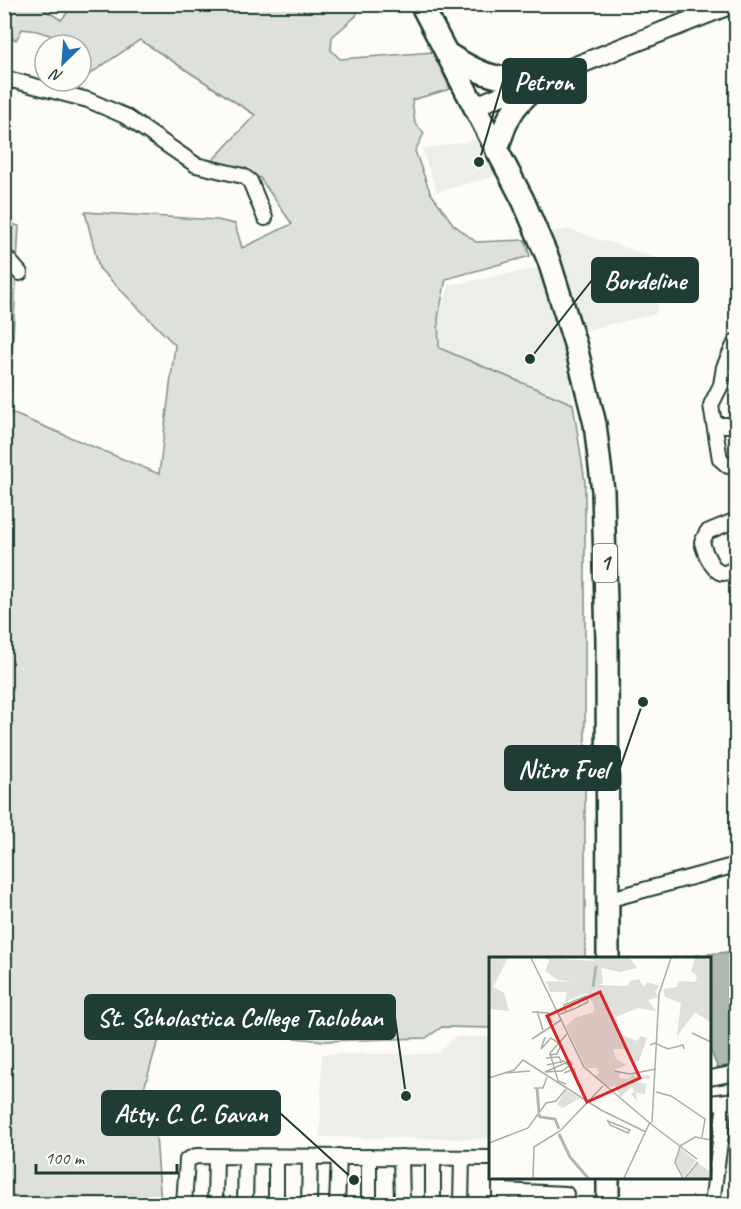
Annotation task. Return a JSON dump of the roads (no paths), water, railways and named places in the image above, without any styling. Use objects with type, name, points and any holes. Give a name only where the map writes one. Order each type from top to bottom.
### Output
[{"type":"highway","name":"1","points":[[422,4],[523,200],[549,261],[576,347],[595,424],[603,491],[607,641],[608,957]]},
{"type":"highway","points":[[447,54],[472,69],[493,77],[514,79],[549,76]]},
{"type":"highway","points":[[497,151],[502,131],[511,112],[549,76]]},
{"type":"highway","points":[[608,1179],[608,1204]]},
{"type":"main road","points":[[474,106],[732,4]]},
{"type":"street","points":[[4,78],[88,100],[124,116],[196,165],[243,176],[250,181],[264,218]]},
{"type":"street","points":[[4,255],[20,273]]},
{"type":"street","points":[[736,341],[711,405],[720,459],[728,466],[736,466]]},
{"type":"street","points":[[722,380],[736,381]]},
{"type":"street","points":[[715,425],[736,425]]},
{"type":"street","points":[[736,520],[707,532],[702,542],[711,562],[720,573],[736,567]]},
{"type":"street","points":[[608,886],[736,865]]},
{"type":"street","points":[[711,1078],[736,1073]]},
{"type":"street","points":[[711,1103],[730,1102],[712,1204]]},
{"type":"street","points":[[184,1204],[187,1160],[196,1156],[489,1158]]},
{"type":"street","points":[[337,1204],[339,1156]]},
{"type":"street","points":[[369,1156],[369,1204]]},
{"type":"street","points":[[215,1204],[216,1157]]},
{"type":"street","points":[[245,1204],[246,1157]]},
{"type":"street","points":[[276,1157],[276,1204]]},
{"type":"street","points":[[309,1204],[310,1157]]},
{"type":"street","points":[[401,1157],[402,1204]]},
{"type":"street","points":[[433,1158],[433,1204]]},
{"type":"street","points":[[461,1204],[462,1158]]},
{"type":"street","points":[[500,1191],[566,1194]]},
{"type":"place","name":"Petron","points":[[479,162]]},
{"type":"place","name":"Bordeline","points":[[530,359]]},
{"type":"place","name":"Nitro Fuel","points":[[643,702]]},
{"type":"place","name":"St. Scholastica College Tacloban","points":[[406,1096]]},
{"type":"place","name":"Atty. C. C. Gavan","points":[[354,1180]]}]
